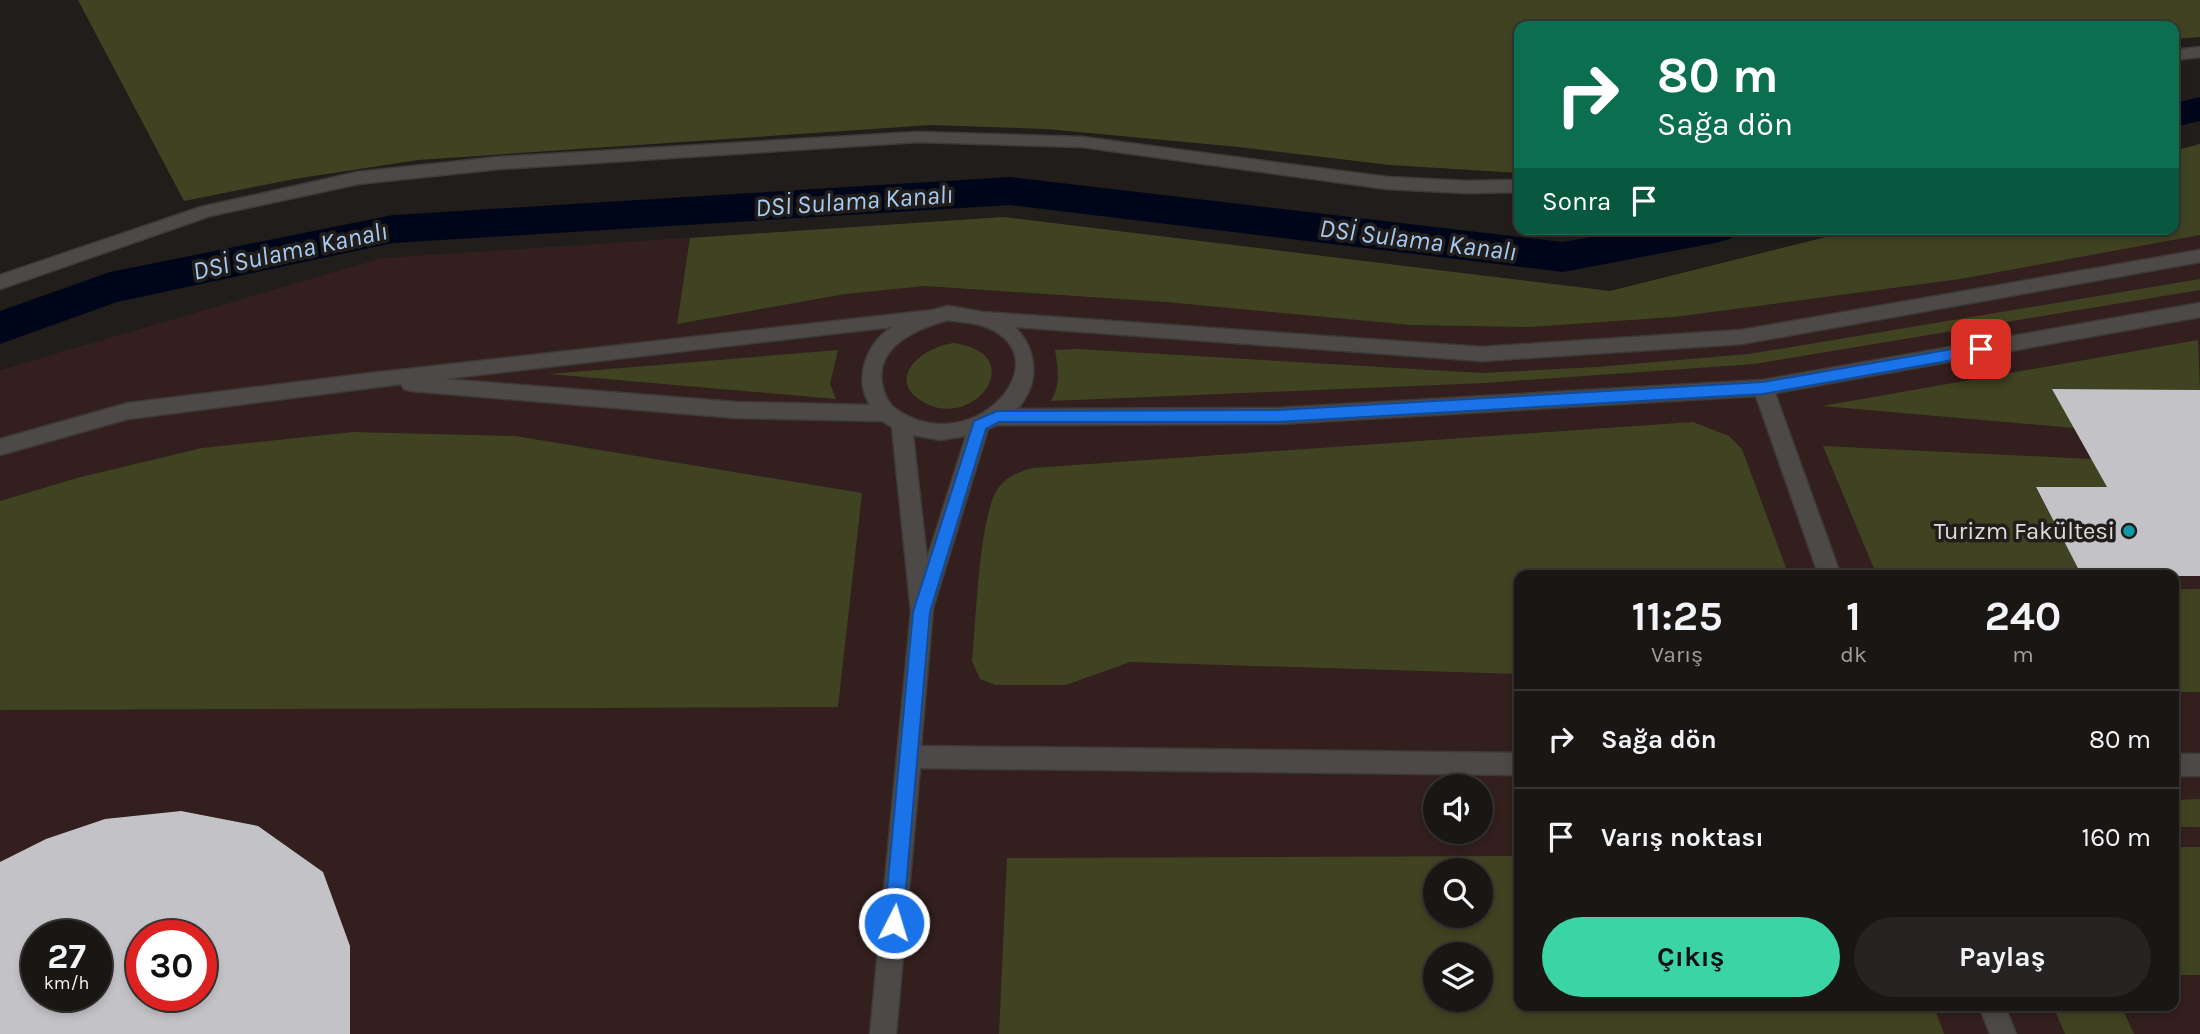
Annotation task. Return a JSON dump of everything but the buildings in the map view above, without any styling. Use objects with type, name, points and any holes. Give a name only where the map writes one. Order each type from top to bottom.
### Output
[{"type":"street","points":[[2179,54],[2200,52]]},
{"type":"street","points":[[0,282],[207,211],[358,178],[499,163],[765,146],[918,137],[1082,142],[1387,183],[1514,186]]},
{"type":"street","points":[[0,447],[128,411],[363,380],[929,316],[967,314],[985,318],[1482,354],[1741,337],[2200,256]]},
{"type":"street","points":[[363,380],[736,410],[894,418],[939,432],[988,421],[1278,416],[1763,388],[2200,310]]},
{"type":"street","points":[[883,1034],[922,612],[894,418],[877,400],[871,386],[870,371],[874,356],[883,343],[896,331],[929,316]]},
{"type":"street","points":[[922,612],[988,421],[1011,405],[1021,392],[1026,377],[1022,348],[1013,336],[985,318]]},
{"type":"street","points":[[1763,388],[1828,570]]},
{"type":"street","points":[[910,757],[1514,764]]},
{"type":"street","points":[[2179,765],[2200,765]]},
{"type":"street","points":[[1994,1011],[2003,1034]]},
{"type":"shaded area","points":[[2200,144],[2200,1034],[0,1034],[0,370],[382,258],[1003,217],[1610,291],[1834,235],[2179,235],[2179,150]]},
{"type":"green space","points":[[78,0],[2200,0],[2200,37],[2179,39],[2179,21],[1514,21],[1514,173],[1390,165],[1239,147],[1047,129],[931,125],[418,160],[294,179],[184,201]]},
{"type":"green space","points":[[2200,144],[2200,235],[1960,279],[1674,317],[1530,327],[1411,325],[1166,302],[925,286],[845,294],[677,324],[690,238],[1003,217],[1610,291],[1834,235],[2179,235],[2179,150]]},
{"type":"green space","points":[[2200,279],[2200,290],[1754,364],[1485,383],[1051,401],[1058,370],[1055,350],[1078,349],[1482,373],[1596,367],[1749,354]]},
{"type":"green space","points":[[2198,340],[2200,390],[2053,389],[2075,428],[1822,406]]},
{"type":"green space","points":[[955,343],[977,350],[989,361],[992,374],[987,388],[976,399],[961,407],[944,409],[925,403],[913,394],[907,385],[907,375],[919,358],[942,346]]},
{"type":"green space","points":[[838,350],[830,384],[836,399],[549,374]]},
{"type":"green space","points":[[1693,422],[1729,436],[1742,449],[1787,570],[1514,570],[1514,674],[1130,662],[1066,685],[995,685],[980,679],[972,661],[982,546],[991,504],[997,490],[1008,478],[1032,468]]},
{"type":"green space","points":[[353,432],[515,436],[862,493],[838,707],[0,710],[0,501],[77,478],[202,448]]},
{"type":"green space","points":[[1823,446],[2092,459],[2107,487],[2036,488],[2079,570],[1875,570]]},
{"type":"green space","points":[[2179,589],[2200,589],[2200,692],[2179,692]]},
{"type":"green space","points":[[2200,799],[2200,827],[2179,827],[2179,800]]},
{"type":"green space","points":[[2179,847],[2200,847],[2200,975],[2179,975]]},
{"type":"green space","points":[[1514,856],[1514,1011],[1936,1011],[1944,1034],[999,1034],[1007,858]]},
{"type":"green space","points":[[2055,1011],[2123,1011],[2134,1034],[2065,1034]]},
{"type":"waterway","name":"DSİ Sulama Kanalı","points":[[2179,114],[2200,109]]},
{"type":"waterway","name":"DSİ Sulama Kanalı","points":[[0,328],[110,288],[393,229],[1010,191],[1563,257],[1682,235]]},
{"type":"place","name":"Turizm Fakültesi","points":[[2129,531]]},
{"type":"route","points":[[894,923],[922,612],[979,426],[997,416],[1278,416],[1763,388],[1981,349]]}]
